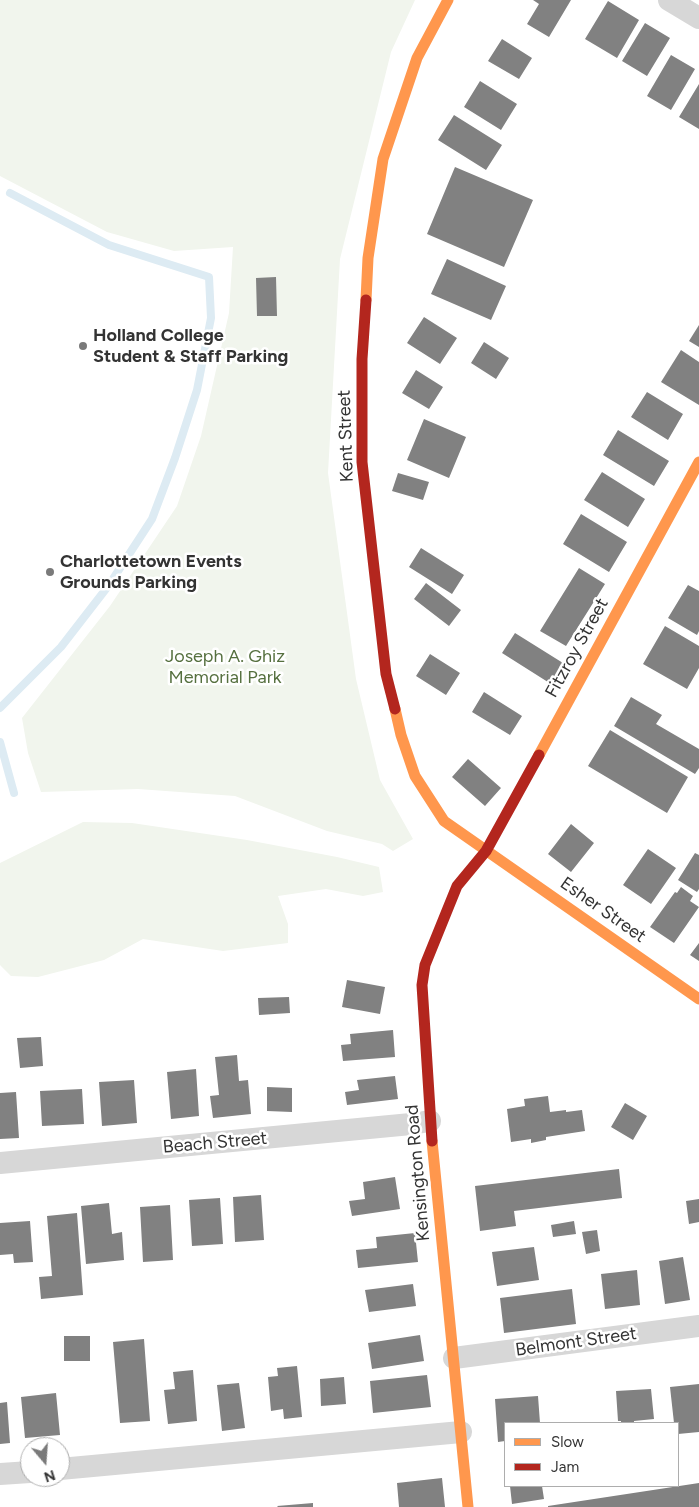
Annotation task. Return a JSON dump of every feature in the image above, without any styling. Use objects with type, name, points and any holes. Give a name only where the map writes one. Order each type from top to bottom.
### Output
[{"type":"street","name":"Kent Street","points":[[448,0],[417,58],[383,159],[368,258],[362,359],[362,462],[386,674],[401,735],[415,776],[444,822],[486,851]]},
{"type":"street","points":[[669,0],[699,18]]},
{"type":"street","name":"Fitzroy Street","points":[[486,851],[699,462]]},
{"type":"street","name":"Esher Street","points":[[486,851],[699,999]]},
{"type":"street","name":"Kensington Road","points":[[468,1507],[430,1121],[422,985],[425,965],[456,886],[486,851]]},
{"type":"street","name":"Beach Street","points":[[0,1163],[430,1121]]},
{"type":"street","name":"Belmont Street","points":[[454,1358],[699,1326]]},
{"type":"street","points":[[70,1468],[461,1432]]},
{"type":"street","points":[[0,1474],[20,1473]]},
{"type":"green space","name":"Joseph A. Ghiz Memorial Park","points":[[0,0],[415,0],[391,52],[340,259],[328,473],[356,679],[380,780],[413,839],[393,851],[382,844],[327,831],[235,796],[138,789],[41,792],[28,753],[22,718],[110,606],[177,506],[201,436],[229,313],[233,247],[174,251],[107,232],[0,176]]},
{"type":"green space","points":[[83,822],[132,823],[247,840],[337,857],[379,867],[383,892],[363,896],[326,889],[278,896],[288,924],[288,943],[223,951],[143,939],[104,960],[38,977],[11,976],[0,965],[0,863]]},
{"type":"building","points":[[533,0],[571,0],[549,37],[527,24],[539,4]]},
{"type":"building","points":[[608,1],[639,20],[617,58],[585,39]]},
{"type":"building","points":[[645,23],[670,38],[647,76],[622,61]]},
{"type":"building","points":[[502,39],[532,58],[519,79],[488,61]]},
{"type":"building","points":[[671,55],[695,69],[671,110],[647,96]]},
{"type":"building","points":[[480,81],[517,104],[501,130],[464,107]]},
{"type":"building","points":[[699,84],[699,129],[679,117]]},
{"type":"building","points":[[454,115],[502,145],[486,170],[438,140]]},
{"type":"building","points":[[455,167],[533,200],[504,267],[427,234]]},
{"type":"building","points":[[447,259],[506,286],[491,320],[431,294]]},
{"type":"building","points":[[276,277],[277,316],[257,316],[256,278]]},
{"type":"building","points":[[424,317],[457,338],[440,364],[407,343]]},
{"type":"building","points":[[699,325],[699,347],[689,341]]},
{"type":"building","points":[[484,342],[509,358],[496,379],[471,363]]},
{"type":"building","points":[[681,350],[699,362],[699,405],[661,382]]},
{"type":"building","points":[[416,370],[443,387],[429,409],[402,393]]},
{"type":"building","points":[[647,392],[683,414],[668,440],[631,417]]},
{"type":"building","points":[[424,419],[466,437],[449,478],[407,460]]},
{"type":"building","points":[[618,430],[669,461],[654,486],[603,455]]},
{"type":"building","points":[[602,472],[645,499],[628,527],[584,500]]},
{"type":"building","points":[[398,473],[429,482],[423,500],[392,491]]},
{"type":"building","points":[[581,514],[627,542],[609,572],[563,544]]},
{"type":"building","points":[[421,548],[464,575],[452,594],[409,567]]},
{"type":"building","points":[[579,568],[605,584],[566,646],[540,631]]},
{"type":"building","points":[[426,583],[461,610],[449,626],[414,599]]},
{"type":"building","points":[[688,585],[699,591],[699,631],[697,635],[668,618]]},
{"type":"building","points":[[665,626],[699,646],[699,668],[687,689],[643,664]]},
{"type":"building","points":[[515,633],[563,663],[551,684],[502,653]]},
{"type":"building","points":[[430,654],[460,673],[446,695],[416,676]]},
{"type":"building","points":[[484,692],[522,716],[510,735],[472,712]]},
{"type":"building","points":[[631,697],[662,715],[656,724],[699,749],[699,768],[695,774],[614,726]]},
{"type":"building","points":[[610,730],[688,777],[667,813],[588,766]]},
{"type":"building","points":[[468,759],[501,788],[485,806],[452,777]]},
{"type":"building","points":[[571,824],[594,843],[571,872],[548,854]]},
{"type":"building","points":[[648,849],[676,868],[651,904],[623,885]]},
{"type":"building","points":[[695,853],[699,855],[699,889],[697,892],[678,880]]},
{"type":"building","points":[[681,887],[693,896],[690,901],[699,907],[674,943],[650,927],[675,892],[677,893]]},
{"type":"building","points":[[699,943],[699,961],[690,955]]},
{"type":"building","points":[[347,980],[385,987],[380,1014],[342,1007]]},
{"type":"building","points":[[289,997],[290,1013],[259,1015],[258,998]]},
{"type":"building","points":[[393,1030],[395,1057],[343,1061],[341,1045],[351,1044],[350,1034]]},
{"type":"building","points":[[41,1037],[43,1066],[20,1068],[17,1038]]},
{"type":"building","points":[[237,1055],[239,1081],[248,1080],[251,1114],[213,1118],[210,1096],[219,1095],[215,1057]]},
{"type":"building","points":[[196,1069],[199,1116],[171,1119],[167,1072]]},
{"type":"building","points":[[395,1076],[398,1099],[347,1105],[345,1092],[359,1090],[357,1080]]},
{"type":"building","points":[[134,1080],[137,1123],[102,1126],[99,1082]]},
{"type":"building","points":[[267,1087],[292,1088],[292,1112],[267,1111]]},
{"type":"building","points":[[82,1089],[84,1124],[42,1126],[40,1091]]},
{"type":"building","points":[[16,1092],[19,1138],[0,1139],[0,1093]]},
{"type":"building","points":[[548,1096],[550,1112],[582,1110],[585,1131],[546,1137],[546,1140],[531,1143],[531,1139],[511,1142],[507,1109],[525,1106],[524,1099]]},
{"type":"building","points":[[625,1103],[647,1116],[633,1140],[611,1127]]},
{"type":"building","points":[[619,1169],[622,1198],[514,1211],[516,1226],[480,1231],[475,1186]]},
{"type":"building","points":[[395,1177],[400,1209],[352,1216],[349,1201],[365,1199],[363,1182]]},
{"type":"building","points":[[261,1195],[264,1240],[235,1242],[233,1197]]},
{"type":"building","points":[[220,1198],[223,1244],[192,1246],[189,1200]]},
{"type":"building","points":[[699,1199],[699,1222],[689,1224],[686,1201]]},
{"type":"building","points":[[109,1203],[112,1234],[122,1232],[124,1260],[86,1264],[81,1206]]},
{"type":"building","points":[[170,1205],[173,1260],[143,1262],[140,1207]]},
{"type":"building","points":[[77,1213],[83,1295],[41,1299],[39,1277],[52,1276],[47,1216]]},
{"type":"building","points":[[30,1221],[33,1262],[14,1263],[13,1254],[0,1255],[0,1223]]},
{"type":"building","points":[[574,1221],[576,1234],[553,1237],[551,1225]]},
{"type":"building","points":[[597,1230],[600,1251],[586,1254],[582,1232]]},
{"type":"building","points":[[415,1233],[418,1262],[358,1268],[356,1250],[377,1248],[376,1237]]},
{"type":"building","points":[[534,1247],[539,1280],[497,1286],[492,1252]]},
{"type":"building","points":[[683,1257],[690,1300],[665,1304],[659,1261]]},
{"type":"building","points":[[637,1270],[640,1305],[605,1309],[601,1274]]},
{"type":"building","points":[[413,1284],[416,1306],[369,1312],[365,1290]]},
{"type":"building","points":[[572,1289],[576,1324],[504,1333],[500,1298]]},
{"type":"building","points":[[420,1335],[424,1361],[372,1369],[368,1343]]},
{"type":"building","points":[[64,1336],[90,1336],[90,1361],[64,1361]]},
{"type":"building","points":[[144,1339],[150,1421],[120,1423],[113,1342]]},
{"type":"building","points":[[297,1366],[302,1417],[284,1419],[283,1409],[271,1411],[268,1377],[278,1376],[277,1368]]},
{"type":"building","points":[[193,1370],[197,1421],[168,1424],[164,1390],[175,1389],[173,1372]]},
{"type":"building","points":[[427,1375],[431,1407],[373,1413],[370,1381]]},
{"type":"building","points":[[344,1377],[346,1404],[321,1406],[320,1379]]},
{"type":"building","points":[[239,1383],[245,1428],[222,1431],[217,1385]]},
{"type":"building","points":[[699,1384],[699,1432],[679,1434],[679,1422],[674,1422],[670,1387]]},
{"type":"building","points":[[651,1389],[654,1419],[634,1422],[618,1421],[616,1391]]},
{"type":"building","points":[[56,1393],[60,1435],[25,1437],[21,1397]]},
{"type":"building","points":[[538,1396],[540,1422],[504,1422],[504,1441],[498,1442],[495,1399]]},
{"type":"building","points":[[7,1402],[10,1443],[0,1444],[0,1403]]},
{"type":"building","points":[[442,1478],[445,1507],[399,1507],[397,1483]]},
{"type":"building","points":[[699,1483],[699,1507],[548,1507],[548,1506]]},
{"type":"building","points":[[510,1487],[542,1487],[544,1499],[512,1504]]},
{"type":"building","points":[[313,1503],[313,1507],[277,1506]]},
{"type":"waterway","points":[[0,708],[61,647],[109,585],[152,519],[175,458],[197,390],[211,318],[209,277],[109,245],[10,193]]},
{"type":"waterway","points":[[0,742],[14,793]]},
{"type":"traffic: slow","points":[[366,300],[368,258],[383,159],[417,58],[448,0]]},
{"type":"traffic: slow","points":[[539,755],[699,462]]},
{"type":"traffic: slow","points":[[395,709],[401,735],[415,776],[444,821],[699,999]]},
{"type":"traffic: slow","points":[[432,1141],[468,1507]]},
{"type":"traffic: jam","points":[[366,300],[362,359],[362,462],[386,674],[395,709]]},
{"type":"traffic: jam","points":[[432,1141],[422,985],[425,965],[457,886],[486,851],[539,755]]},
{"type":"place","name":"Holland College Student & Staff Parking","points":[[83,346]]},
{"type":"place","name":"Charlottetown Events Grounds Parking","points":[[50,572]]}]
